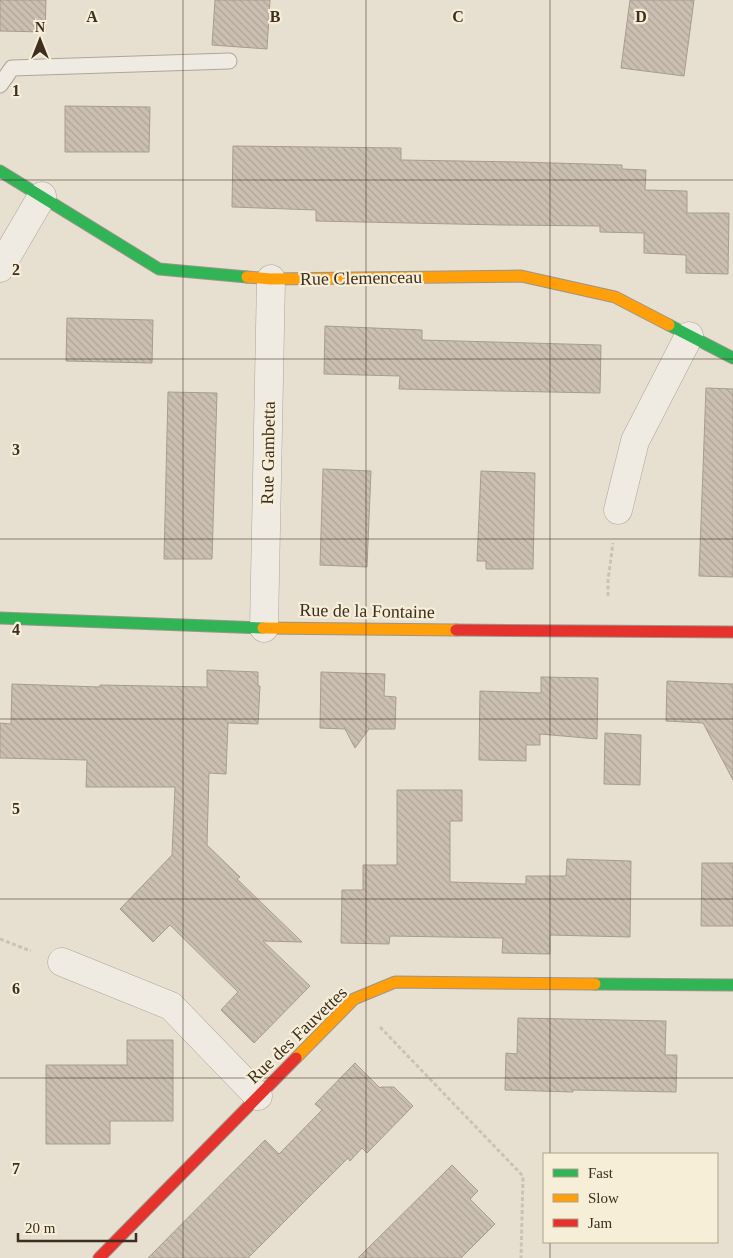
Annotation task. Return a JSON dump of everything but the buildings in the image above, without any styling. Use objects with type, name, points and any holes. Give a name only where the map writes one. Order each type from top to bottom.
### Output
[{"type":"street","name":"Rue Clemenceau","points":[[0,171],[159,269],[271,279],[521,276],[615,297],[733,358]]},
{"type":"street","points":[[0,268],[42,196]]},
{"type":"street","name":"Rue Gambetta","points":[[264,628],[271,279]]},
{"type":"street","points":[[618,510],[635,441],[689,336]]},
{"type":"street","name":"Rue de la Fontaine","points":[[0,618],[264,628],[733,632]]},
{"type":"street","points":[[62,962],[171,1006],[258,1096]]},
{"type":"street","name":"Rue des Fauvettes","points":[[99,1258],[354,999],[395,982],[733,985]]},
{"type":"lane","points":[[0,85],[12,68],[229,61]]},
{"type":"path","points":[[608,631],[608,580],[618,510]]},
{"type":"path","points":[[354,999],[523,1176],[520,1258]]},
{"type":"traffic: fast","points":[[0,171],[159,269],[247,277]]},
{"type":"traffic: fast","points":[[669,325],[733,358]]},
{"type":"traffic: fast","points":[[0,618],[263,628]]},
{"type":"traffic: fast","points":[[595,984],[733,985]]},
{"type":"traffic: slow","points":[[247,277],[271,279],[521,276],[615,297],[669,325]]},
{"type":"traffic: slow","points":[[263,628],[456,630]]},
{"type":"traffic: slow","points":[[296,1058],[354,999],[395,982],[595,984]]},
{"type":"traffic: jam","points":[[456,630],[733,632]]},
{"type":"traffic: jam","points":[[99,1258],[296,1058]]}]
